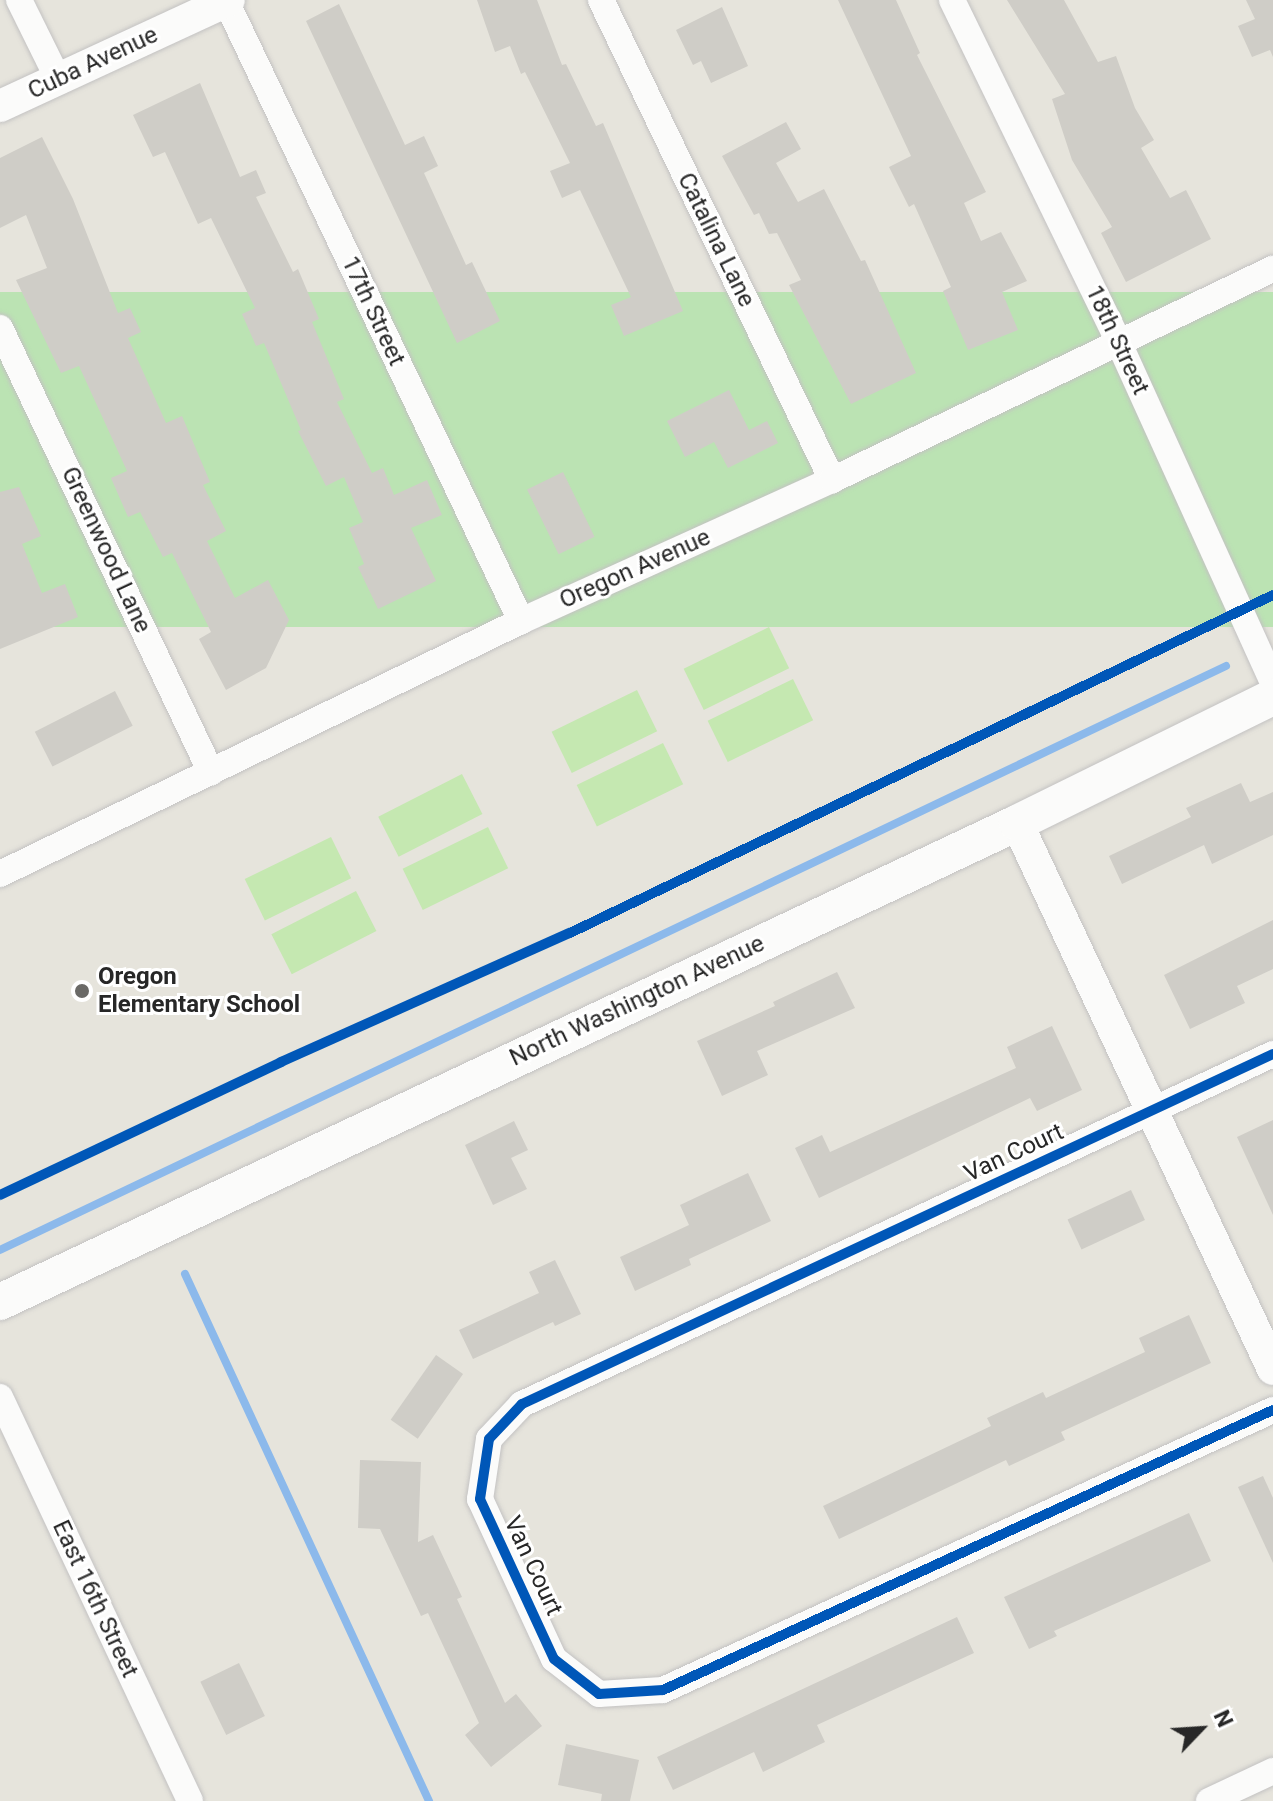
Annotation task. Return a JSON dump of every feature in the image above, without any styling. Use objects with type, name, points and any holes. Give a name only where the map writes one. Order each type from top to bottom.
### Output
[{"type":"main road","name":"North Washington Avenue","points":[[0,1302],[1017,823],[1273,697]]},
{"type":"street","points":[[19,0],[58,79]]},
{"type":"street","name":"Catalina Lane","points":[[601,0],[832,480]]},
{"type":"street","name":"18th Street","points":[[952,0],[1119,343],[1273,683]]},
{"type":"street","name":"Cuba Avenue","points":[[0,106],[228,1]]},
{"type":"street","name":"17th Street","points":[[228,1],[521,621]]},
{"type":"street","name":"Oregon Avenue","points":[[0,874],[521,621],[832,480],[1273,269]]},
{"type":"street","name":"Greenwood Lane","points":[[0,328],[211,773]]},
{"type":"street","points":[[1017,823],[1273,1369]]},
{"type":"street","name":"Van Court","points":[[1273,1054],[522,1404],[489,1439],[480,1499],[554,1659],[599,1694],[663,1690],[1273,1410]]},
{"type":"street","name":"East 16th Street","points":[[0,1397],[190,1801]]},
{"type":"street","points":[[1209,1801],[1273,1771]]},
{"type":"green space","points":[[0,292],[1273,292],[1273,627],[0,627]]},
{"type":"green space","points":[[769,627],[789,668],[704,710],[684,669]]},
{"type":"green space","points":[[793,679],[813,720],[728,762],[708,721]]},
{"type":"green space","points":[[637,690],[657,731],[572,773],[552,732]]},
{"type":"green space","points":[[663,743],[683,784],[597,826],[577,785]]},
{"type":"green space","points":[[462,774],[482,814],[399,857],[378,817]]},
{"type":"green space","points":[[488,827],[508,868],[423,910],[403,869]]},
{"type":"green space","points":[[331,837],[351,878],[265,920],[245,879]]},
{"type":"green space","points":[[356,891],[376,931],[292,974],[271,934]]},
{"type":"building","points":[[477,0],[537,0],[562,65],[566,64],[596,126],[603,123],[683,311],[624,336],[611,305],[631,297],[580,190],[562,198],[550,171],[570,163],[525,72],[521,74],[510,46],[495,52]]},
{"type":"building","points":[[838,0],[896,0],[920,53],[917,55],[986,192],[964,203],[981,241],[1001,232],[1027,281],[1002,292],[1018,330],[968,350],[943,291],[951,287],[914,204],[909,207],[889,167],[911,156]]},
{"type":"building","points":[[1007,0],[1064,0],[1098,62],[1116,56],[1135,108],[1154,140],[1141,148],[1170,198],[1186,190],[1211,239],[1126,282],[1101,233],[1112,227],[1072,160],[1052,99],[1065,94]]},
{"type":"building","points":[[1246,0],[1273,0],[1273,57],[1270,50],[1252,57],[1238,26],[1255,19]]},
{"type":"building","points":[[339,4],[405,145],[424,136],[438,166],[424,173],[466,265],[472,262],[500,321],[457,343],[306,21]]},
{"type":"building","points":[[722,7],[748,66],[711,83],[701,61],[693,65],[676,30]]},
{"type":"building","points":[[200,83],[240,177],[256,170],[266,193],[256,197],[293,272],[298,269],[319,319],[312,322],[344,399],[337,402],[372,473],[383,468],[394,495],[427,480],[442,515],[411,528],[436,581],[378,609],[358,567],[364,564],[349,528],[363,522],[344,477],[326,486],[298,431],[301,430],[264,343],[256,346],[242,314],[255,308],[211,218],[198,224],[165,152],[153,157],[133,115]]},
{"type":"building","points":[[786,122],[801,149],[776,163],[798,202],[824,189],[861,261],[865,260],[916,373],[851,404],[789,285],[801,280],[777,233],[769,234],[759,213],[754,215],[722,156]]},
{"type":"building","points":[[42,137],[73,199],[118,313],[130,308],[141,332],[128,338],[166,423],[182,416],[210,482],[203,485],[226,531],[207,541],[235,598],[268,580],[289,620],[266,668],[226,690],[199,639],[211,632],[172,553],[163,557],[140,512],[128,517],[111,478],[127,471],[79,366],[61,373],[16,280],[47,268],[26,215],[0,228],[0,158]]},
{"type":"building","points":[[729,390],[749,430],[767,421],[778,443],[728,468],[714,442],[685,457],[667,421]]},
{"type":"building","points":[[563,472],[595,537],[559,554],[527,490]]},
{"type":"building","points":[[19,487],[41,536],[22,544],[42,593],[65,584],[78,617],[0,649],[0,492]]},
{"type":"building","points":[[115,691],[133,726],[53,767],[35,732]]},
{"type":"building","points":[[1241,783],[1250,802],[1273,792],[1273,835],[1212,864],[1204,845],[1122,884],[1109,856],[1191,817],[1186,808]]},
{"type":"building","points":[[1273,920],[1273,969],[1237,986],[1245,1003],[1190,1029],[1164,975]]},
{"type":"building","points":[[837,972],[855,1008],[757,1051],[768,1075],[722,1096],[697,1041],[775,1006],[773,1002]]},
{"type":"building","points":[[1052,1026],[1082,1090],[1037,1111],[1030,1098],[819,1198],[795,1148],[822,1135],[830,1152],[1016,1068],[1007,1047]]},
{"type":"building","points":[[1273,1120],[1273,1215],[1237,1137]]},
{"type":"building","points":[[514,1121],[528,1150],[511,1158],[527,1189],[493,1205],[465,1145]]},
{"type":"building","points":[[748,1173],[771,1221],[689,1259],[691,1265],[635,1291],[620,1257],[689,1225],[680,1205]]},
{"type":"building","points":[[1131,1190],[1145,1220],[1082,1249],[1068,1220]]},
{"type":"building","points":[[555,1260],[581,1314],[555,1326],[553,1322],[473,1359],[459,1330],[539,1293],[529,1272]]},
{"type":"building","points":[[1189,1315],[1211,1363],[1061,1432],[1065,1440],[1009,1466],[1006,1460],[839,1539],[823,1506],[991,1426],[987,1418],[1043,1392],[1046,1398],[1145,1352],[1139,1338]]},
{"type":"building","points":[[436,1355],[463,1374],[418,1439],[391,1420]]},
{"type":"building","points":[[360,1460],[421,1462],[418,1542],[433,1535],[462,1597],[457,1599],[505,1703],[516,1694],[542,1726],[491,1767],[465,1735],[479,1723],[428,1613],[421,1616],[380,1529],[358,1528]]},
{"type":"building","points":[[1263,1476],[1273,1498],[1273,1563],[1238,1487]]},
{"type":"building","points":[[1189,1513],[1211,1561],[1054,1631],[1057,1636],[1029,1649],[1004,1597]]},
{"type":"building","points":[[957,1617],[974,1653],[817,1725],[825,1742],[763,1772],[754,1752],[673,1790],[657,1757]]},
{"type":"building","points":[[239,1663],[265,1716],[226,1735],[200,1682]]},
{"type":"building","points":[[566,1744],[639,1760],[630,1801],[601,1801],[602,1794],[558,1785]]},
{"type":"waterway","points":[[0,1250],[1226,666]]},
{"type":"waterway","points":[[185,1274],[429,1801]]},
{"type":"cycle path","points":[[0,1195],[281,1062],[570,933],[1273,595]]},
{"type":"cycle path","points":[[1273,1054],[522,1404],[489,1439],[480,1499],[554,1659],[599,1694],[663,1690],[1273,1410]]},
{"type":"place","name":"Oregon Elementary School","points":[[82,991]]}]
